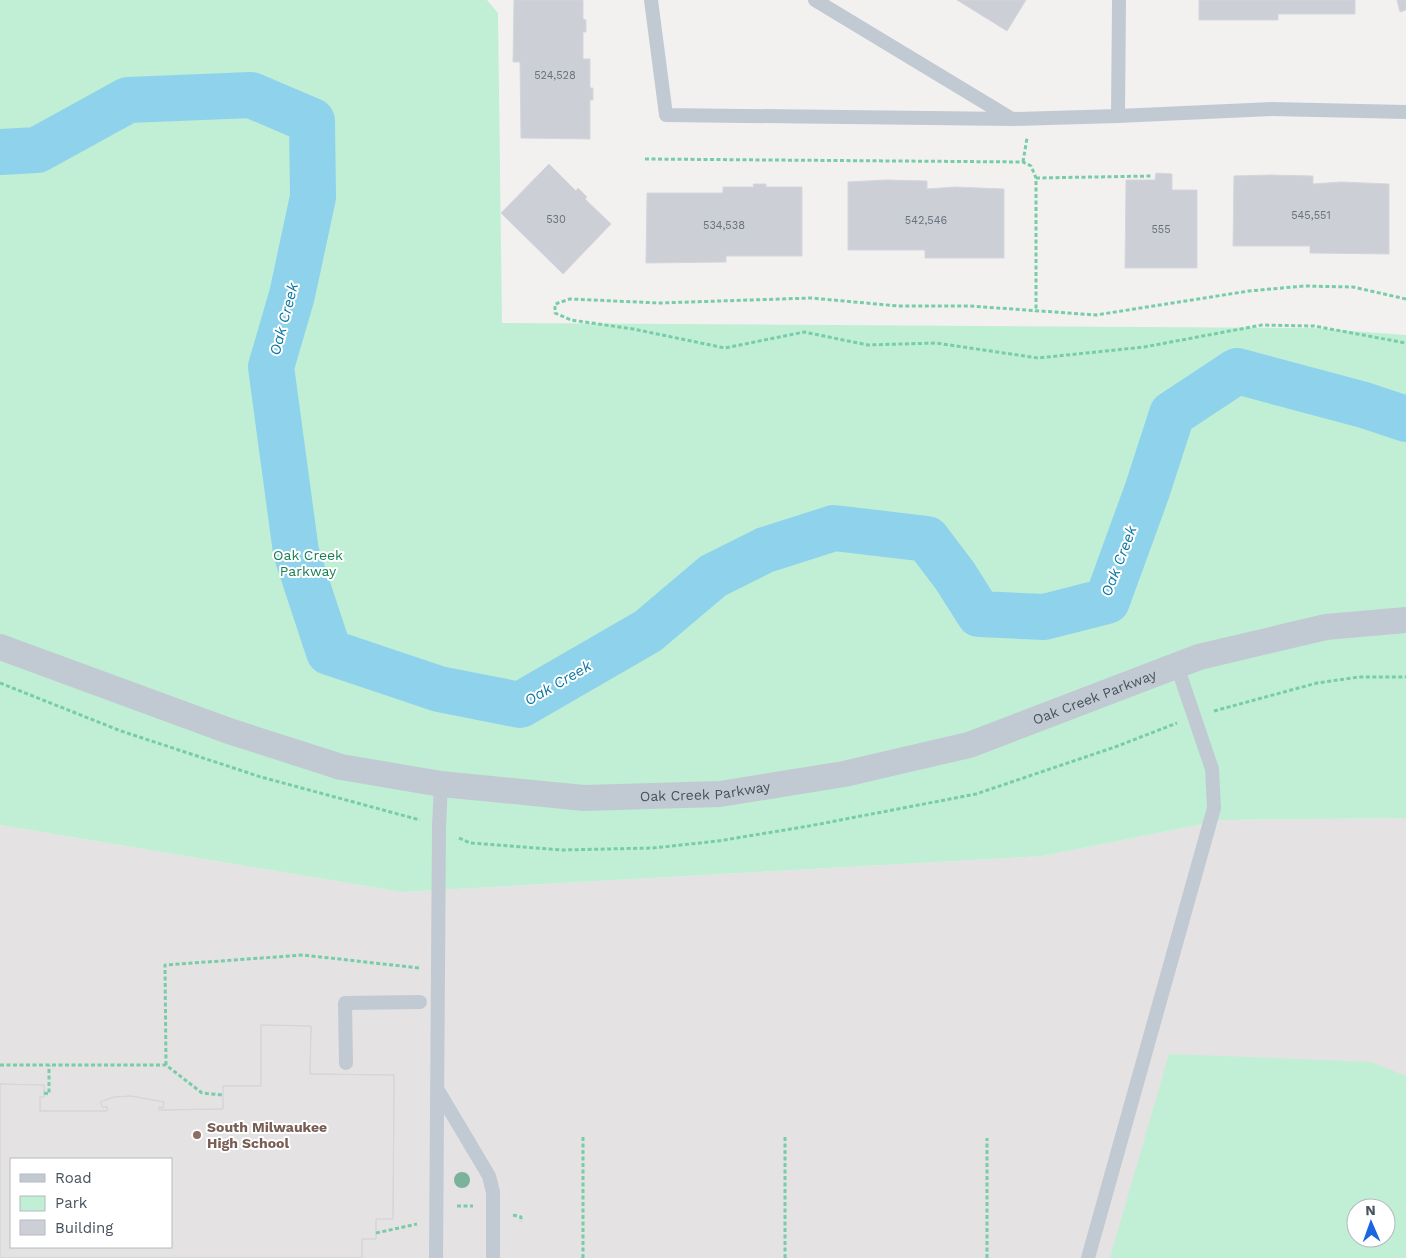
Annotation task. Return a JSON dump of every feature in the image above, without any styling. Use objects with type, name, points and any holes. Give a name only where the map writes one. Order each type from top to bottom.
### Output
[{"type":"street","name":"Oak Creek Parkway","points":[[0,646],[230,731],[332,764],[441,784],[584,798],[720,794],[816,779],[969,745],[1200,657],[1326,627],[1406,620]]},
{"type":"lane","points":[[651,0],[666,115],[1012,119],[1272,109],[1406,112]]},
{"type":"lane","points":[[815,0],[1012,119]]},
{"type":"lane","points":[[1118,116],[1119,0]]},
{"type":"lane","points":[[1088,1258],[1214,808],[1212,769],[1177,666]]},
{"type":"lane","points":[[436,1258],[439,828],[441,784]]},
{"type":"lane","points":[[346,1063],[345,1003],[420,1002]]},
{"type":"lane","points":[[438,1091],[489,1176],[493,1192],[493,1258]]},
{"type":"path","points":[[645,159],[1023,162],[1031,166],[1036,178],[1036,312]]},
{"type":"path","points":[[1036,178],[1152,176]]},
{"type":"path","points":[[1406,299],[1353,287],[1304,286],[1249,291],[1096,315],[970,306],[898,306],[810,298],[659,303],[570,300],[555,304],[555,313],[571,320],[632,329],[725,348],[804,332],[868,345],[936,342],[1038,358],[1144,346],[1262,325],[1314,326],[1406,343]]},
{"type":"path","points":[[166,1065],[165,965],[303,955],[420,968]]},
{"type":"path","points":[[0,1065],[166,1065],[202,1093],[223,1095]]},
{"type":"path","points":[[44,1093],[49,1094],[49,1065]]},
{"type":"path","points":[[583,1135],[583,1258]]},
{"type":"path","points":[[785,1137],[785,1258]]},
{"type":"path","points":[[987,1138],[987,1258]]},
{"type":"path","points":[[376,1233],[419,1224]]},
{"type":"shaded area","points":[[1406,818],[1406,1258],[0,1258],[0,825],[402,892],[1043,856],[1223,820]]},
{"type":"green space","name":"Oak Creek Parkway","points":[[0,0],[487,0],[498,13],[502,323],[1312,328],[1406,335],[1406,818],[1223,820],[1043,856],[402,892],[0,825]]},
{"type":"green space","points":[[1169,1054],[1371,1062],[1406,1076],[1406,1258],[1110,1258]]},
{"type":"building","points":[[514,0],[583,0],[583,19],[586,20],[586,32],[583,32],[583,59],[590,59],[590,88],[593,88],[593,100],[590,100],[590,139],[521,138],[520,62],[513,62]]},
{"type":"building","points":[[957,0],[1026,0],[1007,31]]},
{"type":"building","points":[[1199,0],[1355,0],[1355,14],[1278,14],[1278,20],[1199,20]]},
{"type":"building","points":[[1397,0],[1406,0],[1406,10],[1400,12]]},
{"type":"building","points":[[549,164],[576,191],[578,188],[587,197],[585,199],[611,224],[563,274],[501,213]]},
{"type":"building","points":[[1156,173],[1172,174],[1172,190],[1197,190],[1197,268],[1125,268],[1126,180],[1155,180]]},
{"type":"building","points":[[1234,176],[1313,176],[1313,184],[1341,182],[1389,184],[1389,254],[1310,253],[1310,246],[1233,246]]},
{"type":"building","points":[[886,180],[927,181],[927,189],[955,187],[1004,189],[1004,258],[925,258],[925,250],[848,250],[848,182]]},
{"type":"building","points":[[753,184],[766,184],[766,187],[802,187],[802,256],[726,256],[726,262],[646,263],[647,193],[723,193],[723,187],[754,187]]},
{"type":"building","name":"South Milwaukee High School","points":[[261,1025],[311,1026],[310,1074],[394,1075],[393,1219],[376,1219],[376,1239],[362,1239],[362,1258],[0,1258],[0,1084],[44,1085],[44,1097],[40,1097],[40,1111],[107,1111],[107,1106],[103,1108],[100,1102],[114,1097],[131,1096],[164,1102],[163,1108],[159,1107],[159,1110],[223,1109],[223,1086],[261,1086]]},
{"type":"building","name":"South Milwaukee High School","points":[[261,1025],[311,1026],[310,1074],[394,1075],[393,1219],[376,1219],[376,1239],[362,1239],[362,1258],[0,1258],[0,1084],[44,1085],[44,1097],[40,1097],[40,1111],[107,1111],[107,1106],[103,1108],[100,1102],[114,1097],[131,1096],[164,1102],[163,1108],[159,1107],[159,1110],[223,1109],[223,1086],[261,1086]]},
{"type":"waterway","name":"Oak Creek","points":[[0,152],[37,150],[128,100],[251,95],[312,121],[313,197],[292,295],[271,367],[296,552],[329,652],[439,689],[520,705],[648,631],[713,576],[765,550],[834,528],[927,539],[955,576],[979,614],[1044,617],[1107,601],[1147,491],[1172,414],[1237,371],[1364,405],[1406,419]]},
{"type":"place","name":"South Milwaukee High School","points":[[197,1135]]}]
